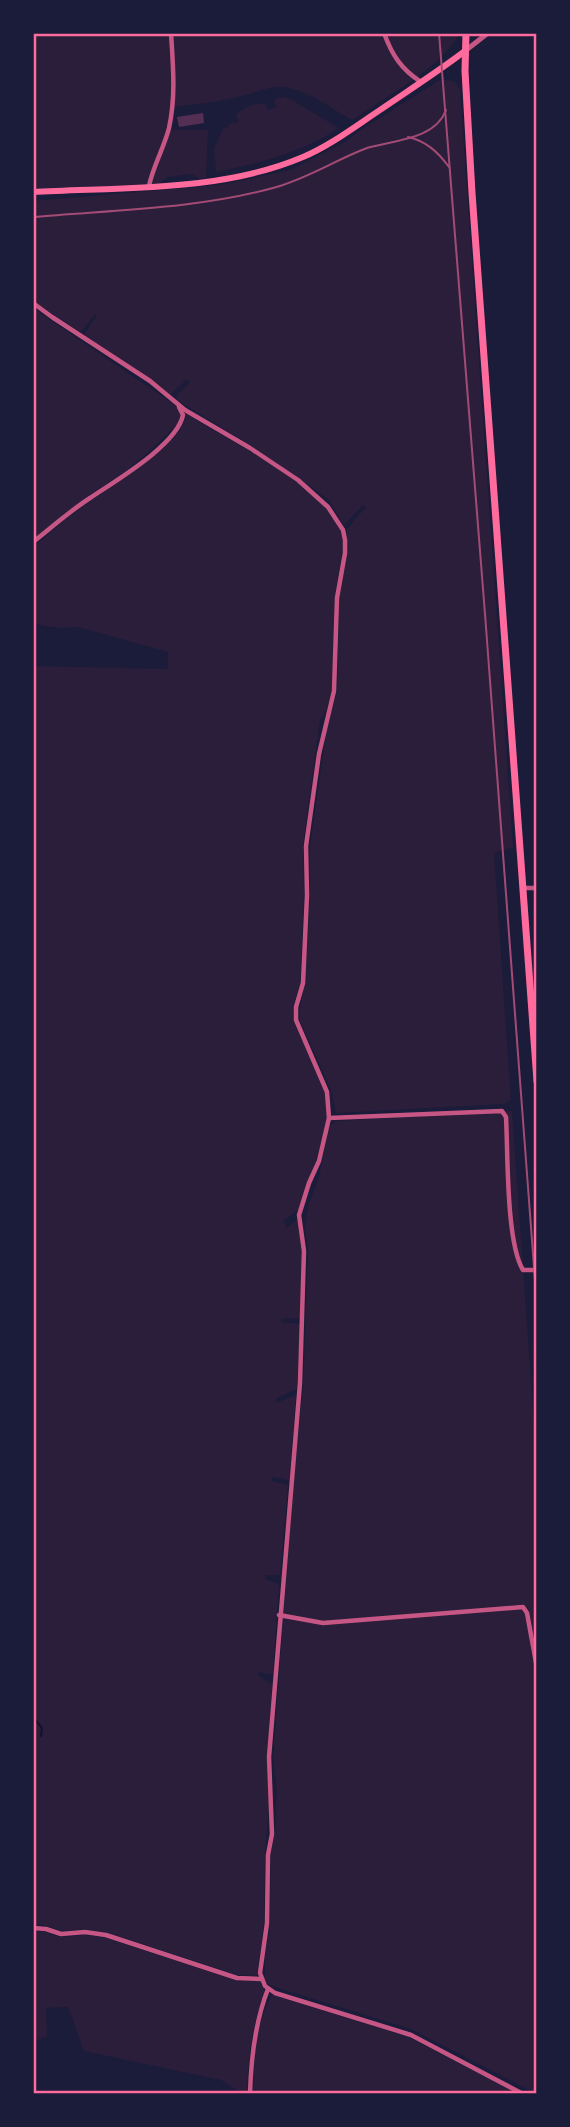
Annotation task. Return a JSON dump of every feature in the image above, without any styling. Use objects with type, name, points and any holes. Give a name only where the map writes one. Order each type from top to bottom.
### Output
[{"type":"main road","points":[[466,33],[472,193],[537,1081]]},
{"type":"main road","points":[[33,192],[221,179],[268,169],[335,140],[465,51]]},
{"type":"street","points":[[149,186],[168,131],[174,99],[171,33]]},
{"type":"street","points":[[384,33],[396,60],[406,72],[421,82]]},
{"type":"street","points":[[465,51],[488,33]]},
{"type":"street","points":[[33,303],[150,381],[212,427],[298,480],[328,507],[339,522],[345,540],[337,598],[334,691],[319,754],[306,846],[303,982],[296,1007],[296,1020],[327,1092],[329,1118],[319,1161],[299,1215],[304,1251],[300,1382],[279,1615],[269,1766],[272,1834],[268,1855],[267,1923],[261,1979],[268,1989],[411,2035],[523,2094]]},
{"type":"street","points":[[33,542],[89,498],[155,452],[181,423],[183,415],[177,403]]},
{"type":"street","points":[[523,888],[537,888]]},
{"type":"street","points":[[329,1118],[499,1109],[502,1111],[506,1117],[512,1230],[523,1270],[537,1270]]},
{"type":"street","points":[[279,1615],[323,1623],[523,1607],[527,1613],[537,1668]]},
{"type":"street","points":[[33,1928],[61,1934],[85,1932],[106,1935],[237,1978],[261,1979]]},
{"type":"street","points":[[250,2094],[254,2048],[261,2008],[268,1989]]},
{"type":"shaded area","points":[[33,33],[459,33],[442,57],[428,69],[352,120],[311,96],[284,87],[268,88],[225,100],[173,107],[169,130],[208,130],[206,178],[199,179],[192,174],[167,177],[157,186],[33,192]]},
{"type":"shaded area","points":[[440,80],[452,81],[460,90],[513,847],[494,853],[511,1100],[504,1104],[336,1113],[331,1090],[300,1021],[300,1008],[310,896],[310,846],[327,727],[337,692],[339,599],[347,529],[366,507],[363,505],[344,525],[328,499],[252,446],[177,400],[177,395],[190,382],[186,380],[170,395],[84,335],[97,317],[95,314],[82,331],[79,331],[33,301],[33,201],[219,185],[290,170],[347,141]]},
{"type":"shaded area","points":[[284,97],[339,128],[325,137],[280,156],[216,172],[214,148],[224,127],[238,122],[236,115],[246,108],[265,104],[268,110],[276,107],[274,99]]},
{"type":"shaded area","points":[[33,308],[176,406],[181,416],[179,422],[151,450],[33,540]]},
{"type":"shaded area","points":[[186,414],[301,485],[336,521],[343,540],[335,598],[333,681],[326,710],[320,720],[303,846],[300,983],[293,1007],[293,1020],[325,1093],[328,1106],[327,1121],[315,1164],[298,1210],[283,1221],[287,1228],[297,1220],[302,1243],[303,1268],[300,1318],[282,1319],[281,1322],[301,1324],[297,1389],[277,1398],[276,1403],[296,1395],[289,1480],[272,1477],[271,1481],[288,1485],[280,1575],[265,1575],[265,1579],[279,1584],[273,1673],[270,1675],[259,1672],[258,1675],[272,1684],[267,1766],[270,1792],[265,1854],[264,1921],[257,1976],[238,1975],[106,1932],[84,1929],[61,1931],[33,1924],[33,666],[168,669],[168,652],[78,627],[59,628],[33,624],[33,547],[74,513],[159,452],[181,427]]},
{"type":"shaded area","points":[[512,1111],[537,1467],[537,2094],[411,2029],[271,1986],[265,1978],[277,1790],[273,1758],[293,1484],[303,1389],[308,1250],[305,1226],[309,1204],[319,1177],[329,1126],[336,1121]]},
{"type":"shaded area","points":[[33,1931],[60,1937],[104,1937],[235,1980],[260,1982],[265,1991],[252,2041],[247,2094],[240,2094],[221,2080],[84,2051],[68,2007],[46,2008],[47,2037],[33,2041]]},
{"type":"shaded area","points":[[272,1995],[408,2037],[518,2094],[253,2094],[259,2030]]},
{"type":"building","points":[[203,113],[204,123],[179,127],[177,117]]},
{"type":"waterway","points":[[33,1717],[42,1728],[41,1736]]},
{"type":"tram line","points":[[439,33],[537,1307]]},
{"type":"tram line","points":[[33,217],[184,205],[273,188],[298,180],[367,148],[423,133],[441,120],[446,110]]},
{"type":"tram line","points":[[408,137],[431,148],[449,167]]}]
